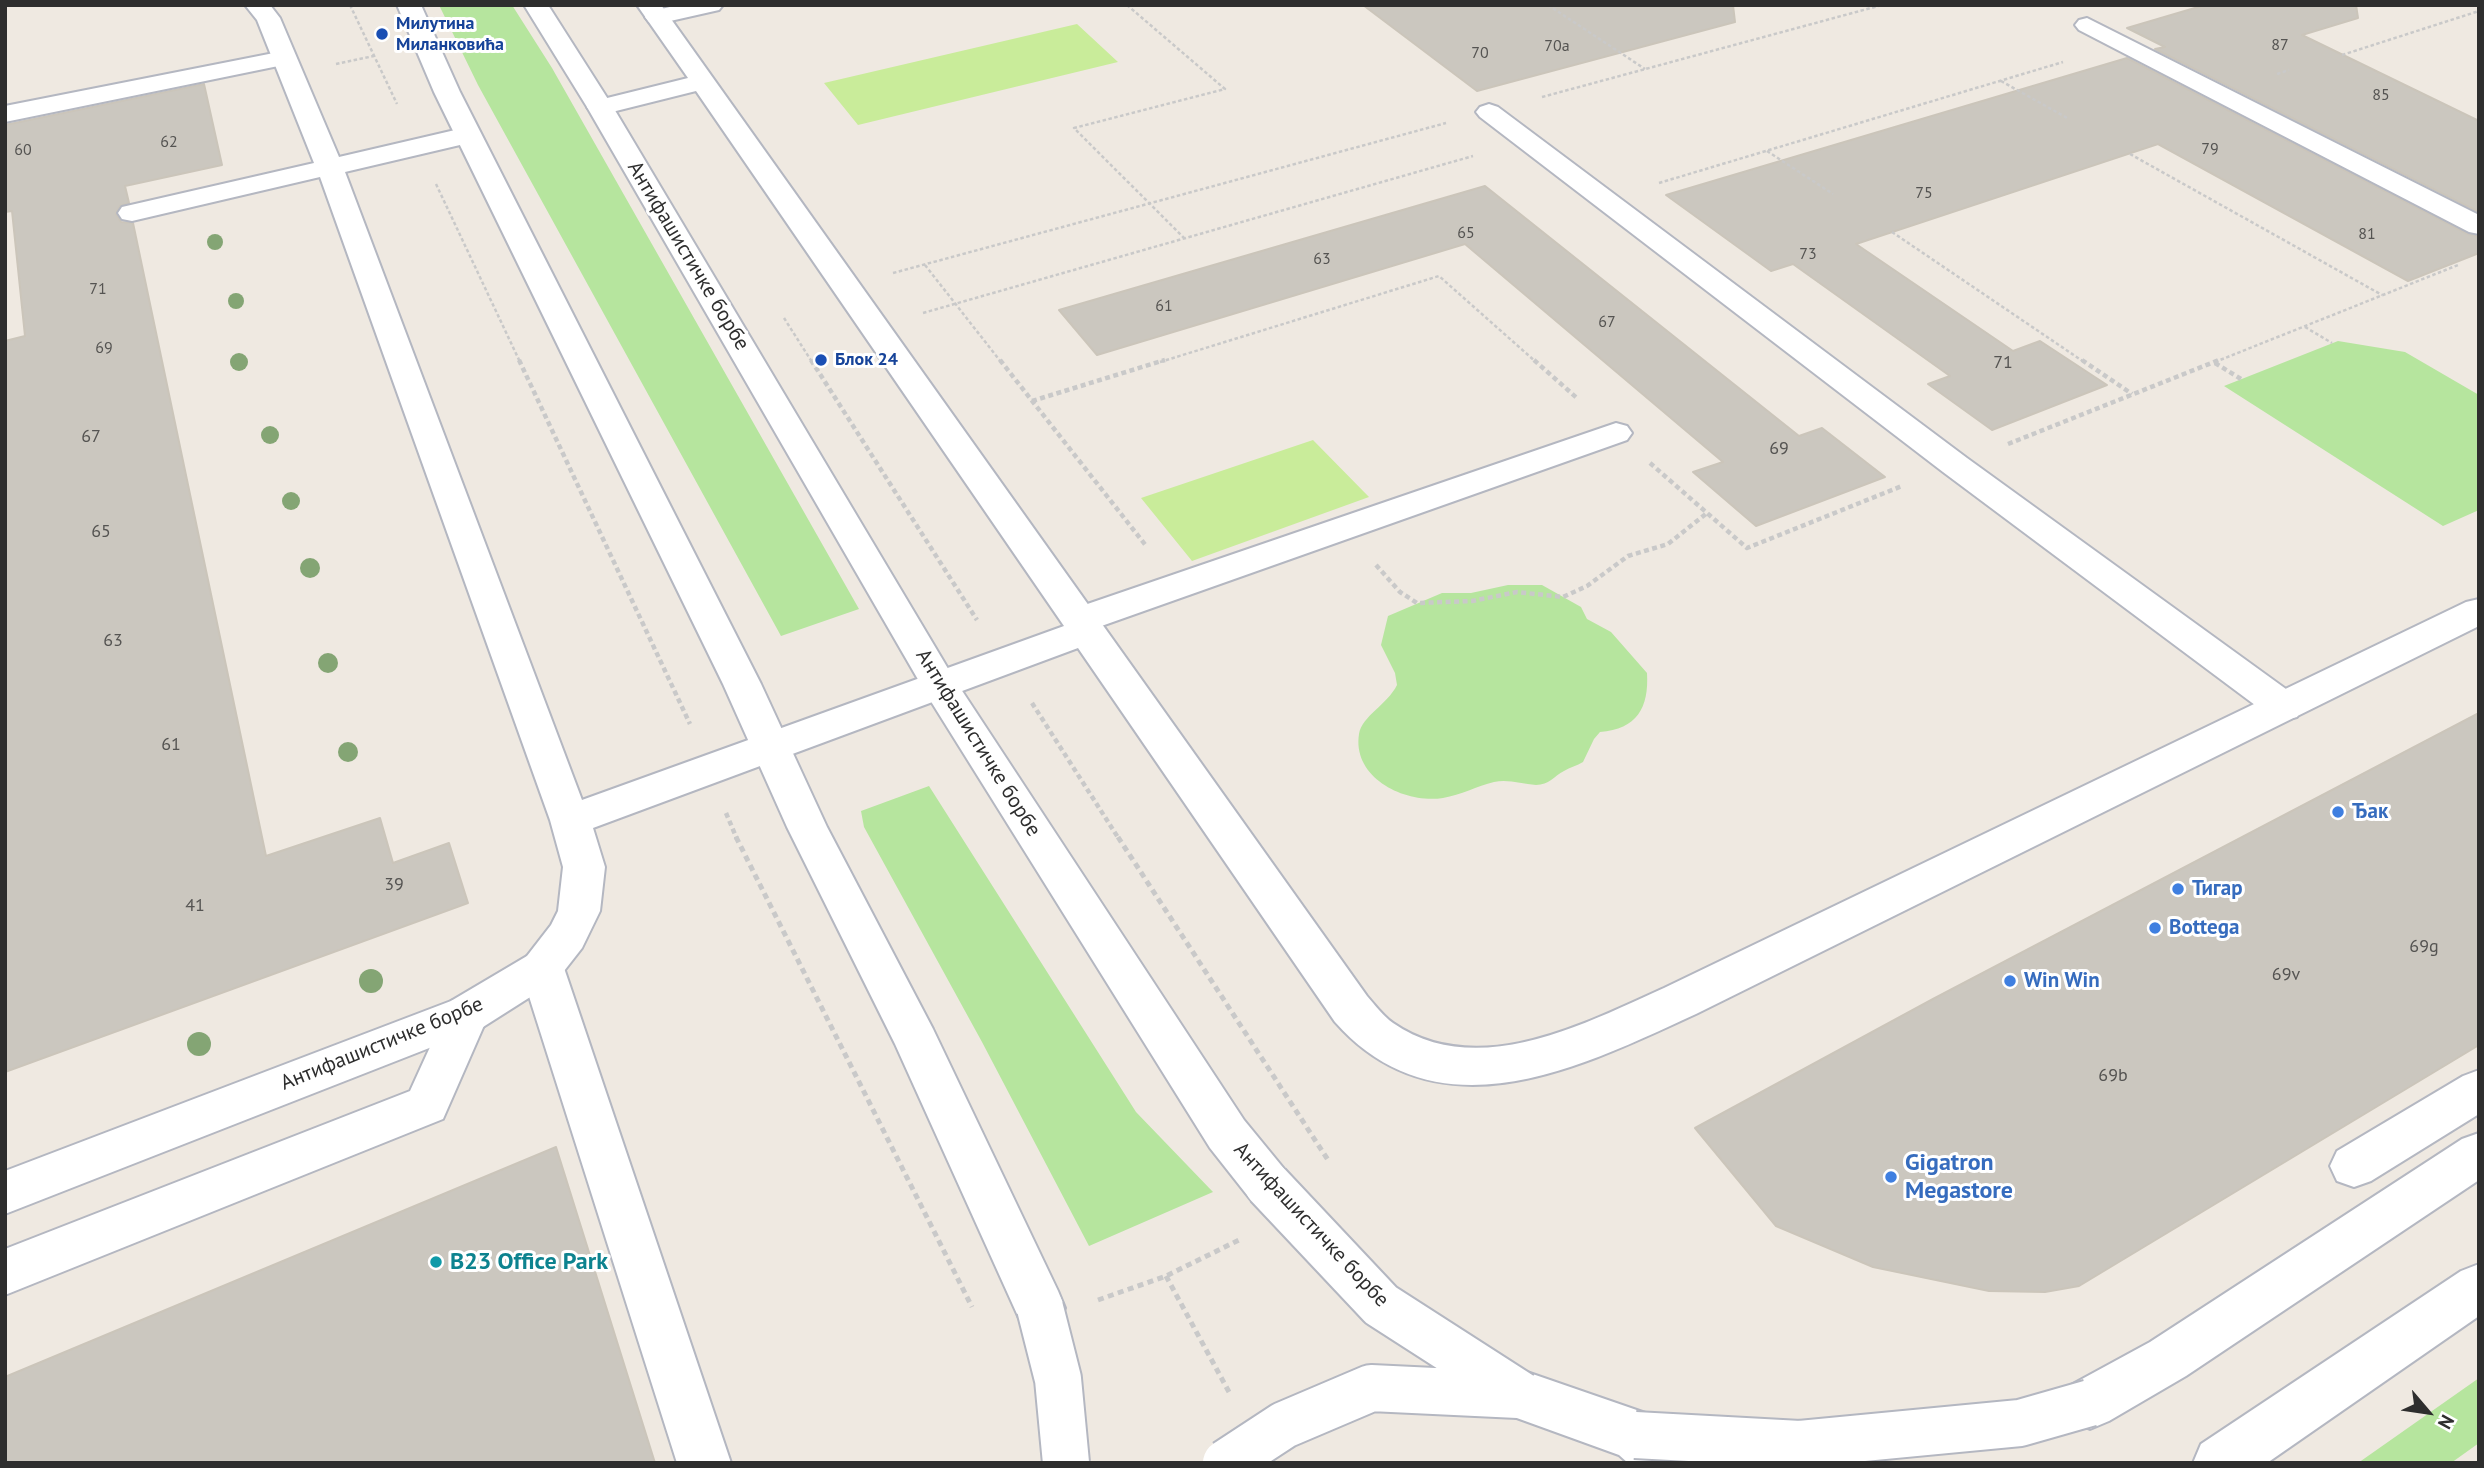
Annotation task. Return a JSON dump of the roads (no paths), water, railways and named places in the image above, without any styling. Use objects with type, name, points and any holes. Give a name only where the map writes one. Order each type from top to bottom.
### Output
[{"type":"street","name":"Антифашистичке борбе","points":[[5,1193],[467,1014],[542,968],[567,936],[579,911],[584,867],[570,820],[330,168],[268,18],[257,5]]},
{"type":"street","points":[[409,5],[468,135],[742,684],[807,827],[917,1041],[1040,1308],[1058,1379],[1066,1463]]},
{"type":"street","name":"Антифашистичке борбе","points":[[536,5],[600,107],[940,686],[1227,1134],[1268,1185],[1381,1305],[1521,1395]]},
{"type":"street","points":[[711,5],[653,11],[1351,1009],[1375,1034],[1404,1052],[1441,1066],[1477,1068],[1528,1062],[1578,1047],[1667,1007],[2479,611]]},
{"type":"street","points":[[2087,25],[2479,226]]},
{"type":"street","points":[[5,114],[284,58]]},
{"type":"street","points":[[600,107],[702,82]]},
{"type":"street","points":[[1489,111],[1955,466],[2284,706]]},
{"type":"street","points":[[132,213],[468,135]]},
{"type":"street","points":[[570,820],[1005,662],[1177,586],[1616,433]]},
{"type":"street","points":[[542,968],[704,1463]]},
{"type":"street","points":[[5,1272],[426,1105],[467,1014]]},
{"type":"street","points":[[2354,1166],[2479,1090]]},
{"type":"street","points":[[1226,1463],[1284,1425],[1371,1388],[1521,1395],[1653,1449],[1800,1444],[2020,1423],[2090,1403],[2168,1359],[2479,1154]]},
{"type":"street","points":[[2220,1463],[2479,1287]]},
{"type":"place","name":"Милутина Миланковића","points":[[382,34]]},
{"type":"place","name":"Блок 24","points":[[821,360]]},
{"type":"place","name":"Ђак","points":[[2338,812]]},
{"type":"place","name":"Тигар","points":[[2178,889]]},
{"type":"place","name":"Bottega","points":[[2155,928]]},
{"type":"place","name":"Win Win","points":[[2010,981]]},
{"type":"place","name":"Gigatron Megastore","points":[[1891,1177]]},
{"type":"place","name":"B23 Office Park","points":[[436,1262]]}]
